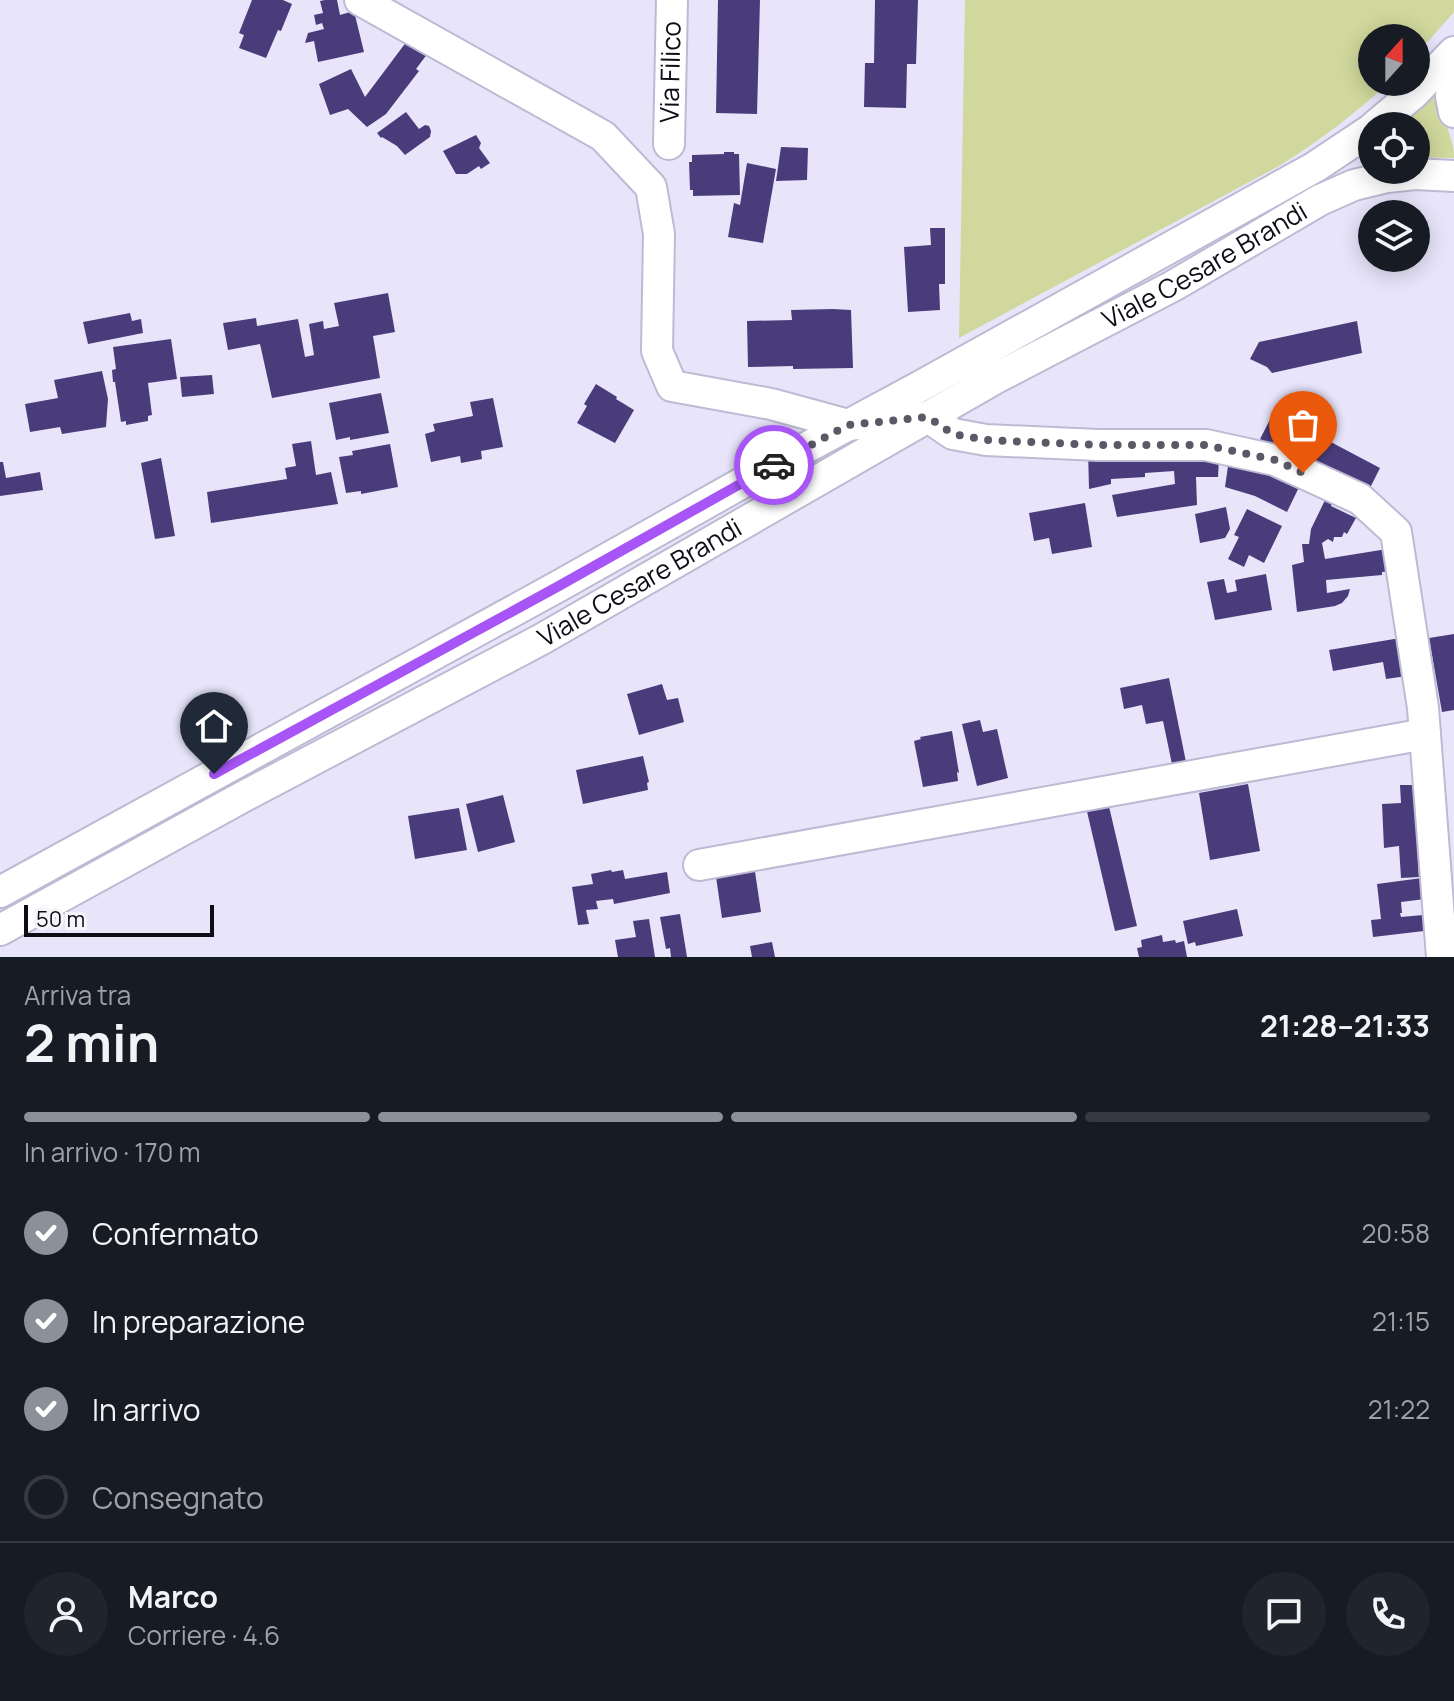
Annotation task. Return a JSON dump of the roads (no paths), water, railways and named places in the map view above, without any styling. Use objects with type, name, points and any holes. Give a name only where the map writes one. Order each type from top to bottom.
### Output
[{"type":"street","points":[[360,0],[603,136],[651,187],[659,234],[657,351],[672,386],[771,404],[848,425],[928,417],[953,434],[986,440],[1098,445],[1206,445],[1275,460],[1360,499],[1396,532],[1421,693],[1442,957]]},
{"type":"street","name":"Via Filico","points":[[669,144],[672,0]]},
{"type":"street","name":"Viale Cesare Brandi","points":[[1392,112],[1454,52]]},
{"type":"street","points":[[1454,67],[1451,96],[1454,112]]},
{"type":"street","name":"Viale Cesare Brandi","points":[[0,892],[1303,174],[1358,138]]},
{"type":"street","name":"Viale Cesare Brandi","points":[[0,930],[250,793],[542,639],[996,378],[1173,286],[1320,200],[1354,185],[1387,177],[1415,174],[1454,176]]},
{"type":"street","points":[[699,865],[1425,734]]}]
